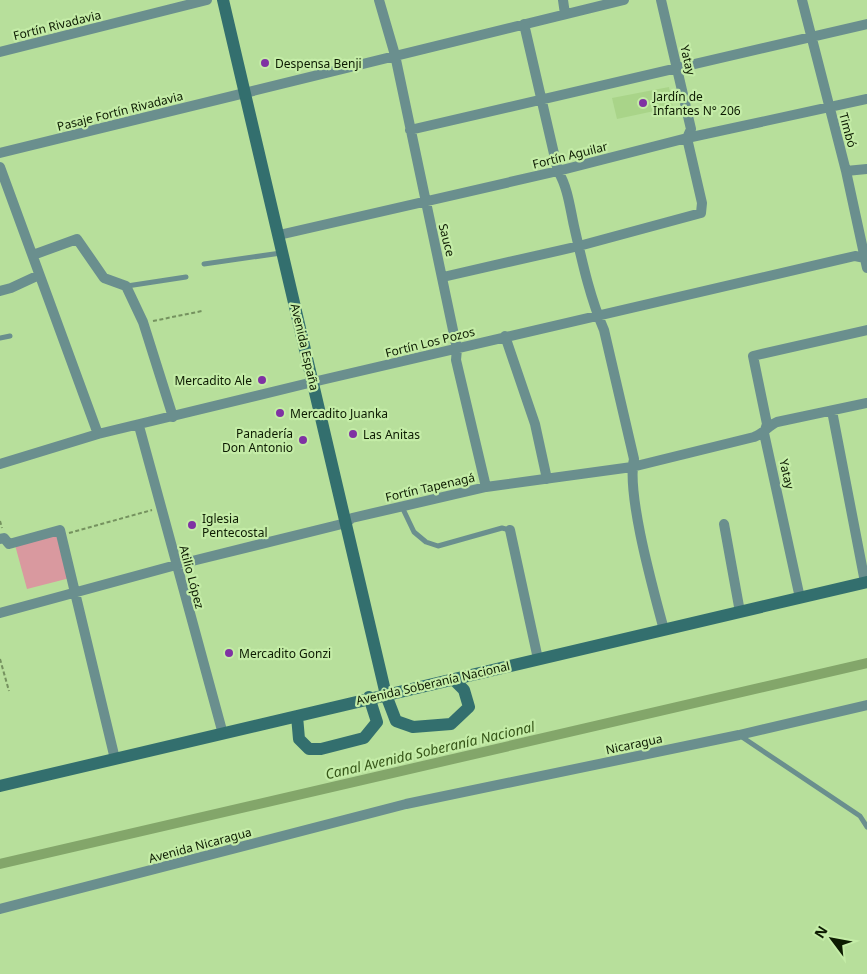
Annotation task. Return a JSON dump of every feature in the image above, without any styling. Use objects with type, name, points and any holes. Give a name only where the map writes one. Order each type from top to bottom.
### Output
[{"type":"main road","name":"Avenida España","points":[[223,0],[386,695],[396,721],[413,727],[451,724],[469,707],[464,690],[453,679]]},
{"type":"main road","name":"Avenida Soberanía Nacional","points":[[0,786],[866,582]]},
{"type":"main road","points":[[297,716],[299,740],[309,749],[322,750],[364,738],[370,732],[377,722],[369,698]]},
{"type":"street","name":"Fortín Rivadavia","points":[[0,52],[207,0]]},
{"type":"street","name":"Sauce","points":[[379,0],[395,55],[425,202],[443,277],[457,349],[456,360],[486,487]]},
{"type":"street","points":[[563,0],[566,14]]},
{"type":"street","name":"Pasaje Fortín Rivadavia","points":[[0,153],[624,0]]},
{"type":"street","name":"Yatay","points":[[579,246],[701,213],[702,202],[687,138],[691,129],[661,0]]},
{"type":"street","name":"Timbó","points":[[802,0],[846,171],[866,261]]},
{"type":"street","points":[[524,24],[558,171],[564,182],[598,317],[604,330],[634,459],[632,467],[638,515],[664,630]]},
{"type":"street","points":[[410,130],[867,24]]},
{"type":"street","name":"Fortín Aguilar","points":[[278,235],[558,171],[687,138],[867,99]]},
{"type":"street","points":[[0,167],[98,434]]},
{"type":"street","points":[[846,171],[867,169]]},
{"type":"street","points":[[33,255],[78,239],[104,278],[126,286],[144,322],[173,417]]},
{"type":"street","points":[[443,277],[579,246]]},
{"type":"street","name":"Fortín Los Pozos","points":[[0,464],[98,434],[139,426],[505,336],[598,317],[855,256],[866,261]]},
{"type":"street","points":[[0,291],[12,288],[39,275]]},
{"type":"street","name":"Yatay","points":[[800,598],[764,433],[767,424],[753,356],[867,330]]},
{"type":"street","points":[[505,336],[535,424],[547,479]]},
{"type":"street","name":"Fortín Tapenagá","points":[[0,613],[176,565],[346,523],[352,518],[486,487],[632,467],[764,433],[770,425],[777,422],[867,403]]},
{"type":"street","points":[[832,411],[866,582]]},
{"type":"street","name":"Atilio López","points":[[139,426],[223,734]]},
{"type":"street","points":[[724,524],[740,612]]},
{"type":"street","points":[[0,539],[4,538],[10,544],[60,530],[115,759]]},
{"type":"street","points":[[510,530],[538,659]]},
{"type":"street","name":"Nicaragua","points":[[406,804],[739,735],[867,705]]},
{"type":"street","name":"Avenida Nicaragua","points":[[0,909],[406,804]]},
{"type":"lane","points":[[204,264],[283,253]]},
{"type":"lane","points":[[126,286],[186,277]]},
{"type":"lane","points":[[0,338],[10,336]]},
{"type":"lane","points":[[402,506],[414,532],[426,542],[438,546],[502,528],[510,530]]},
{"type":"lane","points":[[739,735],[860,816],[867,828]]},
{"type":"path","points":[[144,322],[202,311]]},
{"type":"path","points":[[62,535],[161,508]]},
{"type":"path","points":[[0,659],[9,691]]},
{"type":"shaded area","name":"Jardín de Infantes N° 206","points":[[669,87],[673,107],[617,119],[612,98]]},
{"type":"shaded area","points":[[59,534],[70,578],[27,589],[15,545]]},
{"type":"waterway","name":"Canal Avenida Soberanía Nacional","points":[[0,864],[867,663]]},
{"type":"place","name":"Despensa Benji","points":[[265,63]]},
{"type":"place","name":"Jardín de Infantes N° 206","points":[[643,103]]},
{"type":"place","name":"Mercadito Ale","points":[[262,380]]},
{"type":"place","name":"Mercadito Juanka","points":[[280,413]]},
{"type":"place","name":"Las Anitas","points":[[353,434]]},
{"type":"place","name":"Panadería Don Antonio","points":[[303,440]]},
{"type":"place","name":"Iglesia Pentecostal","points":[[192,525]]},
{"type":"place","name":"Mercadito Gonzi","points":[[229,653]]}]
